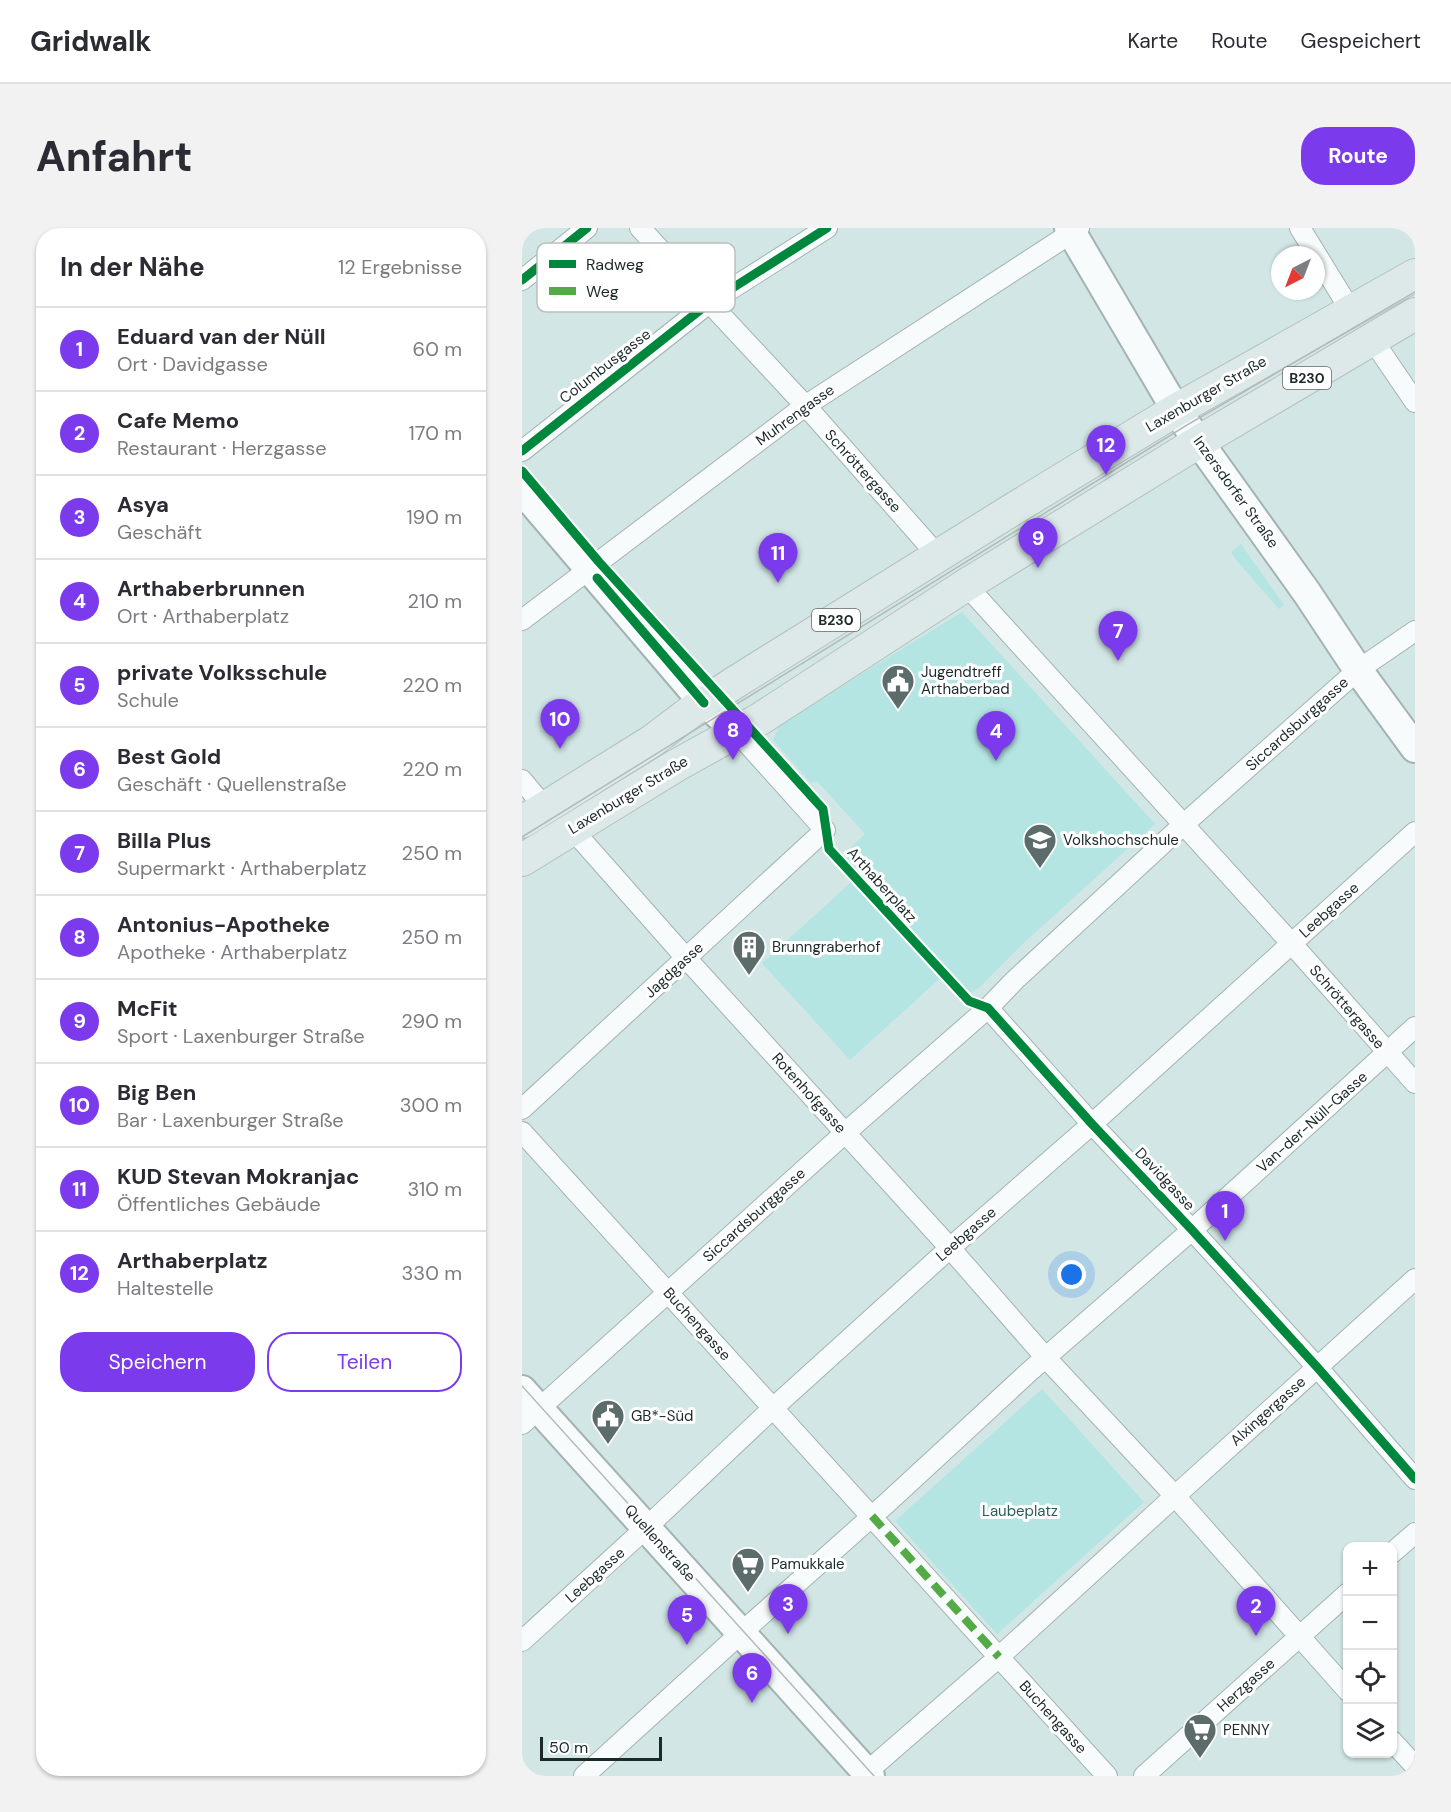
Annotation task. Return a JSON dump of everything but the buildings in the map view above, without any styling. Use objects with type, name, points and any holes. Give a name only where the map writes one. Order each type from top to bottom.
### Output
[{"type":"main road","name":"Laxenburger Straße","points":[[939,557],[1176,410],[1415,275]]},
{"type":"main road","name":"B230","points":[[737,732],[966,585],[1200,441],[1415,314]]},
{"type":"main road","name":"B230","points":[[534,815],[652,741],[704,703],[939,557]]},
{"type":"main road","name":"Laxenburger Straße","points":[[522,860],[677,765],[737,732]]},
{"type":"street","points":[[568,243],[587,228]]},
{"type":"street","name":"Schröttergasse","points":[[640,228],[654,243]]},
{"type":"street","name":"Columbusgasse","points":[[735,286],[827,228]]},
{"type":"street","points":[[1300,228],[1351,311]]},
{"type":"street","name":"Muhrengasse","points":[[522,620],[805,406],[1073,229]]},
{"type":"street","name":"Inzersdorfer Straße","points":[[1073,229],[1176,410],[1415,748]]},
{"type":"street","points":[[522,280],[537,268]]},
{"type":"street","name":"Columbusgasse","points":[[522,451],[698,312]]},
{"type":"street","name":"Schröttergasse","points":[[717,312],[805,406],[939,557]]},
{"type":"street","points":[[1372,339],[1415,402]]},
{"type":"street","points":[[522,490],[704,703],[737,732]]},
{"type":"street","points":[[966,585],[1184,824],[1015,980],[988,1008]]},
{"type":"street","name":"Siccardsburggasse","points":[[1184,824],[1358,670],[1415,631]]},
{"type":"street","name":"Jagdgasse","points":[[522,1109],[825,830],[737,732]]},
{"type":"street","points":[[522,780],[534,815]]},
{"type":"street","name":"Schröttergasse","points":[[1184,824],[1415,1083]]},
{"type":"street","name":"Rotenhofgasse","points":[[572,829],[950,1248],[1046,1358]]},
{"type":"street","name":"Leebgasse","points":[[522,1641],[772,1409],[1415,832]]},
{"type":"street","name":"Siccardsburggasse","points":[[528,1408],[669,1292],[988,1008]]},
{"type":"street","name":"Davidgasse","points":[[988,1008],[1317,1367],[1415,1479]]},
{"type":"street","name":"Van-der-Nüll-Gasse","points":[[1046,1358],[1192,1230],[1415,1027]]},
{"type":"street","name":"Buchengasse","points":[[522,1132],[669,1292],[772,1409],[872,1516]]},
{"type":"street","name":"Alxingergasse","points":[[1175,1496],[1415,1280]]},
{"type":"street","points":[[584,1776],[1046,1358],[1175,1496],[1343,1686]]},
{"type":"street","name":"Quellenstraße","points":[[528,1408],[647,1527],[866,1775]]},
{"type":"street","points":[[866,1775],[1175,1496]]},
{"type":"street","points":[[872,1516],[999,1657]]},
{"type":"street","points":[[1397,1549],[1415,1533]]},
{"type":"street","name":"Herzgasse","points":[[1144,1776],[1344,1596]]},
{"type":"street","name":"Buchengasse","points":[[999,1657],[1107,1776]]},
{"type":"street","points":[[1397,1746],[1415,1766]]},
{"type":"green space","points":[[1241,544],[1284,605],[1279,609],[1231,552]]},
{"type":"green space","points":[[962,612],[1155,824],[1028,939],[979,988],[969,993],[947,972],[850,1060],[762,963],[858,876],[841,857],[865,834],[817,781],[811,783],[773,740],[780,724]]},
{"type":"green space","name":"Laubeplatz","points":[[1042,1389],[1144,1502],[997,1634],[895,1521]]},
{"type":"tram line","points":[[522,837],[1187,425],[1415,292]]},
{"type":"tram line","points":[[522,1386],[874,1776]]},
{"type":"marked path","points":[[872,1516],[999,1657]]},
{"type":"cycle path","points":[[568,243],[587,228]]},
{"type":"cycle path","points":[[735,286],[827,228]]},
{"type":"cycle path","points":[[522,280],[537,268]]},
{"type":"cycle path","points":[[522,451],[698,312]]},
{"type":"cycle path","name":"Arthaberplatz","points":[[522,471],[599,562],[823,809],[829,849],[969,1001],[988,1008],[1317,1367],[1415,1479]]},
{"type":"cycle path","points":[[597,578],[704,703]]},
{"type":"place","name":"Arthaberplatz","points":[[1106,475]]},
{"type":"place","name":"McFit","points":[[1038,568]]},
{"type":"place","name":"KUD Stevan Mokranjac","points":[[778,583]]},
{"type":"place","name":"Billa Plus","points":[[1118,661]]},
{"type":"place","name":"Jugendtreff Arthaberbad","points":[[898,710]]},
{"type":"place","name":"Big Ben","points":[[560,749]]},
{"type":"place","name":"Antonius-Apotheke","points":[[733,760]]},
{"type":"place","name":"Arthaberbrunnen","points":[[996,761]]},
{"type":"place","name":"Volkshochschule","points":[[1040,869]]},
{"type":"place","name":"Brunngraberhof","points":[[749,976]]},
{"type":"place","name":"Eduard van der Nüll","points":[[1225,1241]]},
{"type":"place","name":"GB*-Süd","points":[[608,1445]]},
{"type":"place","name":"Pamukkale","points":[[748,1593]]},
{"type":"place","name":"Asya","points":[[788,1634]]},
{"type":"place","name":"Cafe Memo","points":[[1256,1636]]},
{"type":"place","name":"private Volksschule","points":[[687,1645]]},
{"type":"place","name":"Best Gold","points":[[752,1703]]},
{"type":"place","name":"PENNY","points":[[1200,1759]]}]
